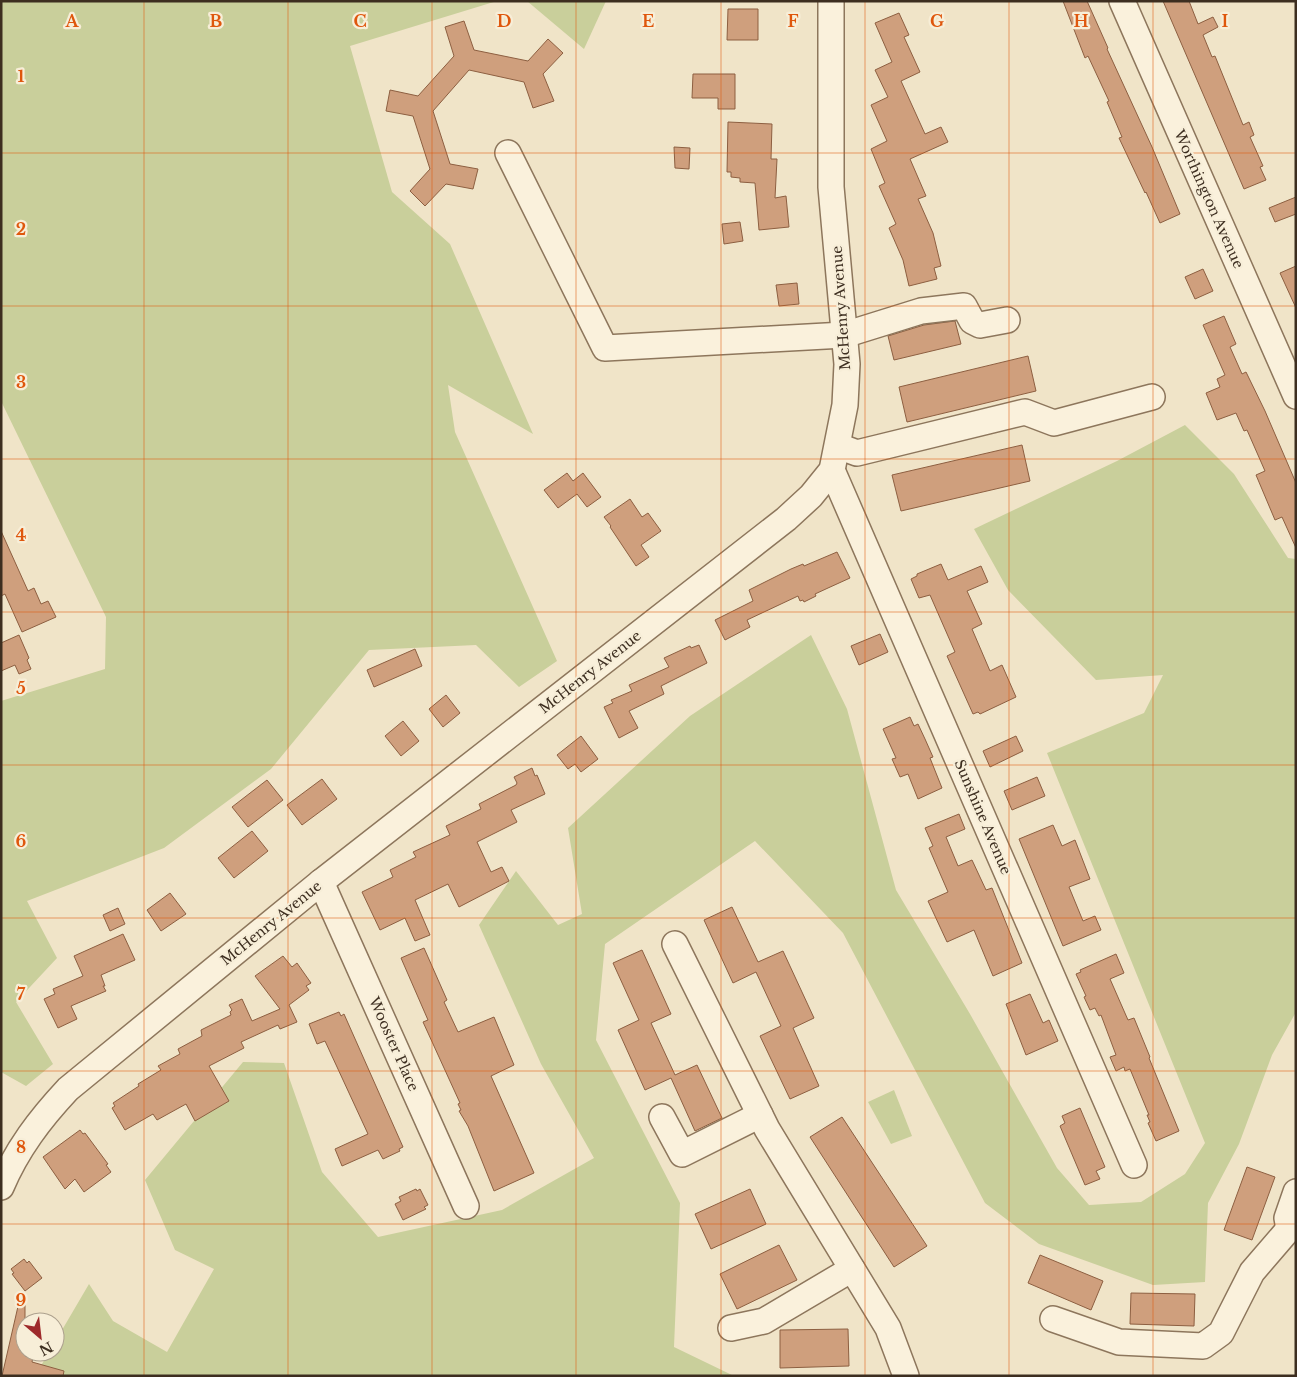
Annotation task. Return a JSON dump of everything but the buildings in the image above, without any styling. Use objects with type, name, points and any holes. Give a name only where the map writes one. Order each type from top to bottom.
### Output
[{"type":"street","name":"McHenry Avenue","points":[[1,1187],[25,1140],[68,1089],[321,882],[786,520],[832,470],[838,446],[845,397],[847,364],[831,187],[831,1]]},
{"type":"street","name":"Worthington Avenue","points":[[1122,1],[1296,396]]},
{"type":"street","points":[[508,154],[605,348],[844,336],[921,311],[964,306],[972,321],[980,325],[1006,320]]},
{"type":"street","points":[[838,446],[857,453],[1025,412],[1054,422],[1152,397]]},
{"type":"street","name":"Sunshine Avenue","points":[[832,470],[1134,1165]]},
{"type":"street","name":"Wooster Place","points":[[321,882],[466,1206]]},
{"type":"street","points":[[675,944],[760,1115],[888,1328],[906,1376]]},
{"type":"street","points":[[662,1117],[682,1154],[760,1115]]},
{"type":"street","points":[[1052,1319],[1119,1342],[1203,1346],[1221,1333],[1252,1272],[1293,1229],[1286,1218],[1296,1192]]},
{"type":"street","points":[[731,1328],[764,1322],[852,1269]]},
{"type":"green space","points":[[1,1],[497,1],[350,46],[392,192],[450,244],[533,434],[448,385],[455,432],[557,661],[519,687],[476,645],[369,650],[271,769],[164,848],[27,901],[57,958],[16,1002],[53,1064],[26,1086],[1,1072],[1,701],[105,669],[106,617],[1,401]]},
{"type":"green space","points":[[527,1],[606,1],[584,49]]},
{"type":"green space","points":[[1185,425],[1234,474],[1288,558],[1296,559],[1296,1012],[1272,1055],[1239,1144],[1208,1203],[1205,1282],[1153,1285],[1039,1244],[985,1203],[843,933],[755,841],[605,944],[596,1040],[680,1203],[674,1347],[734,1376],[35,1376],[43,1362],[65,1362],[65,1325],[89,1284],[113,1321],[167,1352],[214,1269],[175,1250],[145,1180],[243,1062],[284,1063],[322,1172],[378,1237],[502,1210],[594,1158],[541,1064],[479,925],[516,871],[558,925],[582,914],[568,828],[690,716],[811,635],[847,709],[896,890],[970,1014],[1057,1168],[1089,1205],[1141,1202],[1185,1174],[1205,1143],[1047,753],[1144,713],[1163,675],[1096,680],[1008,590],[974,529],[1117,461]]},
{"type":"green space","points":[[894,1090],[912,1136],[891,1144],[868,1102]]}]
